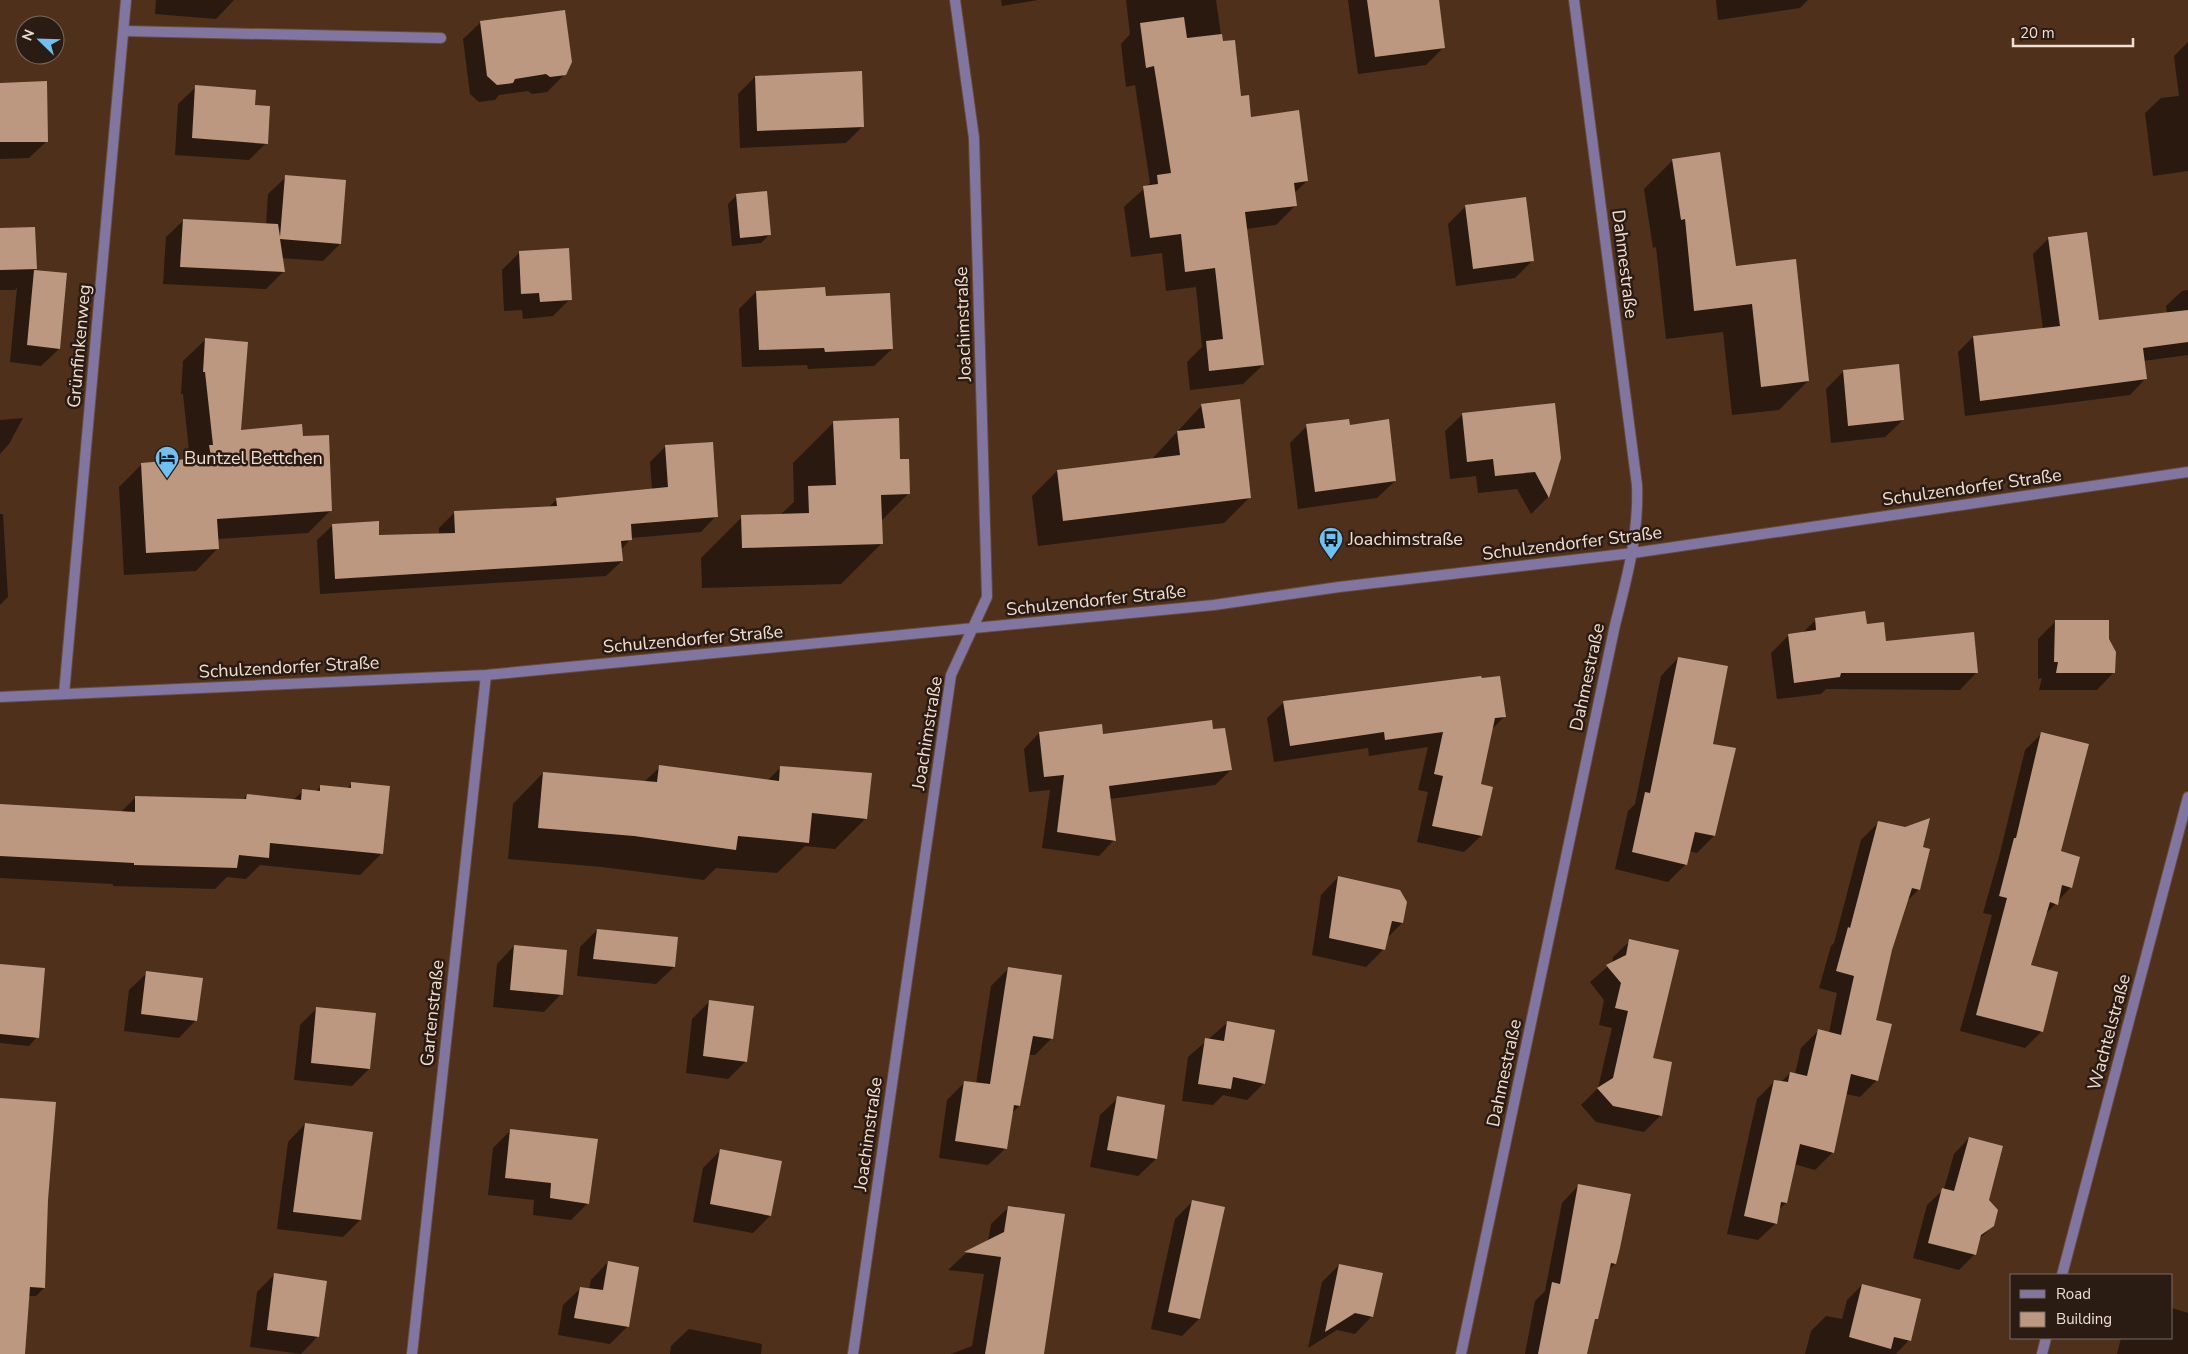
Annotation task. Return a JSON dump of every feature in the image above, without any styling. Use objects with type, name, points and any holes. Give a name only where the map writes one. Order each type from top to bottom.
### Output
[{"type":"street","name":"Grünfinkenweg","points":[[64,694],[126,0]]},
{"type":"street","name":"Joachimstraße","points":[[853,1354],[951,675],[987,597],[975,148],[955,0]]},
{"type":"street","name":"Dahmestraße","points":[[1461,1354],[1613,634],[1633,553],[1638,517],[1637,484],[1574,0]]},
{"type":"street","points":[[124,31],[441,38]]},
{"type":"street","name":"Schulzendorfer Straße","points":[[0,697],[486,675],[1214,605],[1338,587],[1633,553],[2188,472]]},
{"type":"street","name":"Gartenstraße","points":[[412,1354],[486,675]]},
{"type":"street","name":"Wachtelstraße","points":[[2062,1274],[2188,797]]},
{"type":"street","points":[[2042,1354],[2046,1339]]},
{"type":"building","points":[[1367,0],[1439,0],[1445,48],[1375,57]]},
{"type":"building","points":[[565,10],[572,62],[566,75],[550,77],[546,74],[515,79],[513,83],[497,85],[487,76],[480,21]]},
{"type":"building","points":[[1184,17],[1187,38],[1222,34],[1223,41],[1235,40],[1241,96],[1249,95],[1251,117],[1299,110],[1308,181],[1294,183],[1297,206],[1245,212],[1264,365],[1209,371],[1206,341],[1223,339],[1215,268],[1185,272],[1181,234],[1150,238],[1143,186],[1158,184],[1157,175],[1171,173],[1154,66],[1146,68],[1140,23]]},
{"type":"building","points":[[862,71],[864,127],[757,131],[755,76]]},
{"type":"building","points":[[47,81],[48,142],[0,142],[0,83]]},
{"type":"building","points":[[195,85],[256,90],[255,105],[270,106],[268,144],[192,138]]},
{"type":"building","points":[[1720,152],[1736,266],[1796,259],[1809,381],[1761,387],[1752,304],[1694,311],[1685,219],[1681,220],[1672,159]]},
{"type":"building","points":[[285,175],[346,180],[341,244],[280,239],[285,272],[180,267],[183,219],[278,224],[280,237]]},
{"type":"building","points":[[767,191],[771,235],[740,238],[736,194]]},
{"type":"building","points":[[1526,197],[1534,261],[1473,269],[1465,205]]},
{"type":"building","points":[[35,227],[37,269],[0,270],[0,228]]},
{"type":"building","points":[[2087,232],[2099,320],[2188,310],[2188,342],[2143,348],[2147,379],[1980,401],[1973,336],[2060,326],[2048,237]]},
{"type":"building","points":[[569,248],[572,300],[540,302],[539,293],[521,294],[519,251]]},
{"type":"building","points":[[34,270],[67,273],[60,349],[27,345]]},
{"type":"building","points":[[825,287],[826,296],[890,293],[893,349],[825,352],[824,348],[759,350],[756,291]]},
{"type":"building","points":[[205,338],[248,342],[241,430],[302,424],[303,436],[329,435],[332,511],[217,519],[219,549],[146,553],[141,463],[211,457],[209,445],[213,445],[205,372],[203,372]]},
{"type":"building","points":[[1899,364],[1904,420],[1848,426],[1843,370]]},
{"type":"building","points":[[1240,399],[1251,498],[1063,521],[1057,470],[1180,455],[1177,431],[1205,428],[1201,404]]},
{"type":"building","points":[[1555,403],[1561,458],[1549,498],[1535,472],[1495,476],[1493,459],[1467,462],[1462,413]]},
{"type":"building","points":[[899,418],[900,459],[909,459],[910,494],[881,495],[883,544],[742,548],[741,515],[809,513],[808,486],[836,485],[833,421]]},
{"type":"building","points":[[1349,419],[1350,425],[1389,419],[1396,481],[1315,492],[1306,424]]},
{"type":"building","points":[[713,442],[718,517],[631,524],[632,540],[621,541],[623,561],[335,579],[332,524],[379,521],[379,535],[455,533],[454,511],[557,506],[556,498],[668,487],[665,445]]},
{"type":"building","points":[[1865,611],[1867,624],[1884,622],[1886,641],[1974,632],[1978,673],[1841,673],[1840,677],[1794,683],[1788,634],[1816,630],[1815,618]]},
{"type":"building","points":[[2055,620],[2109,620],[2109,639],[2116,652],[2115,673],[2056,673],[2058,662],[2054,662]]},
{"type":"building","points":[[1678,657],[1728,666],[1713,744],[1736,748],[1715,836],[1695,832],[1687,865],[1632,852],[1645,792],[1650,793]]},
{"type":"building","points":[[1481,676],[1482,678],[1500,676],[1506,717],[1495,718],[1481,784],[1493,787],[1482,836],[1432,826],[1443,776],[1434,774],[1443,732],[1385,740],[1384,732],[1290,746],[1283,701]]},
{"type":"building","points":[[1212,720],[1213,729],[1225,728],[1232,770],[1109,786],[1116,841],[1057,832],[1064,775],[1044,777],[1039,732],[1102,724],[1103,734]]},
{"type":"building","points":[[2041,732],[2089,744],[2061,851],[2080,857],[2072,888],[2062,885],[2058,905],[2050,902],[2031,965],[2058,972],[2043,1032],[1976,1015],[2007,898],[1999,896],[2014,838],[2016,838]]},
{"type":"building","points":[[659,765],[779,781],[780,766],[872,773],[867,819],[812,813],[809,843],[738,836],[736,850],[634,836],[538,828],[543,772],[657,782]]},
{"type":"building","points":[[351,782],[390,786],[383,854],[270,843],[269,858],[239,855],[237,868],[134,865],[134,863],[0,856],[0,804],[135,812],[135,796],[246,799],[247,794],[301,800],[302,789],[320,791],[320,785],[351,788]]},
{"type":"building","points":[[1930,818],[1923,847],[1930,849],[1920,890],[1912,888],[1892,950],[1876,1020],[1892,1024],[1878,1081],[1851,1074],[1834,1153],[1800,1144],[1787,1203],[1781,1202],[1777,1224],[1744,1216],[1774,1080],[1788,1082],[1790,1072],[1807,1076],[1818,1029],[1841,1035],[1854,976],[1836,971],[1848,927],[1850,928],[1878,821],[1905,827]]},
{"type":"building","points":[[1338,876],[1400,890],[1407,902],[1403,923],[1392,921],[1385,950],[1329,938]]},
{"type":"building","points":[[597,929],[678,937],[675,967],[593,959]]},
{"type":"building","points":[[1629,939],[1679,950],[1653,1058],[1672,1062],[1662,1116],[1613,1106],[1597,1088],[1613,1078],[1628,1011],[1615,1008],[1621,983],[1606,965],[1626,955]]},
{"type":"building","points":[[514,945],[567,950],[563,995],[510,990]]},
{"type":"building","points":[[0,964],[45,968],[39,1038],[0,1034]]},
{"type":"building","points":[[1008,967],[1062,975],[1053,1039],[1033,1036],[1020,1106],[1014,1105],[1007,1149],[955,1141],[964,1081],[990,1084]]},
{"type":"building","points":[[146,971],[203,978],[197,1021],[141,1014]]},
{"type":"building","points":[[709,1000],[754,1006],[747,1062],[703,1056]]},
{"type":"building","points":[[316,1007],[376,1013],[370,1069],[311,1063]]},
{"type":"building","points":[[1227,1021],[1275,1030],[1265,1084],[1233,1077],[1231,1089],[1198,1084],[1205,1038],[1224,1041]]},
{"type":"building","points":[[1117,1096],[1165,1105],[1157,1159],[1107,1150]]},
{"type":"building","points":[[0,1098],[56,1102],[48,1200],[45,1288],[30,1287],[25,1354],[0,1354]]},
{"type":"building","points":[[305,1123],[373,1132],[361,1220],[293,1212]]},
{"type":"building","points":[[510,1129],[598,1139],[589,1204],[550,1198],[551,1183],[505,1178]]},
{"type":"building","points":[[1969,1137],[2003,1146],[1989,1200],[1998,1210],[1994,1226],[1981,1235],[1976,1255],[1928,1243],[1942,1188],[1954,1191]]},
{"type":"building","points":[[720,1149],[782,1161],[771,1216],[710,1204]]},
{"type":"building","points":[[1578,1184],[1631,1194],[1620,1248],[1616,1264],[1611,1263],[1598,1319],[1595,1319],[1587,1354],[1538,1354],[1552,1282],[1560,1284]]},
{"type":"building","points":[[1192,1200],[1225,1207],[1200,1319],[1168,1312]]},
{"type":"building","points":[[1008,1206],[1065,1214],[1044,1354],[985,1354],[1001,1257],[964,1252],[1004,1232]]},
{"type":"building","points":[[608,1261],[639,1267],[629,1327],[574,1318],[580,1287],[603,1290]]},
{"type":"building","points":[[1339,1264],[1383,1273],[1373,1317],[1355,1313],[1325,1332]]},
{"type":"building","points":[[274,1273],[327,1281],[319,1337],[267,1330]]},
{"type":"building","points":[[1862,1284],[1921,1299],[1911,1341],[1894,1337],[1891,1349],[1849,1337]]},
{"type":"place","name":"Buntzel Bettchen","points":[[167,479]]},
{"type":"place","name":"Joachimstraße","points":[[1331,560]]}]
